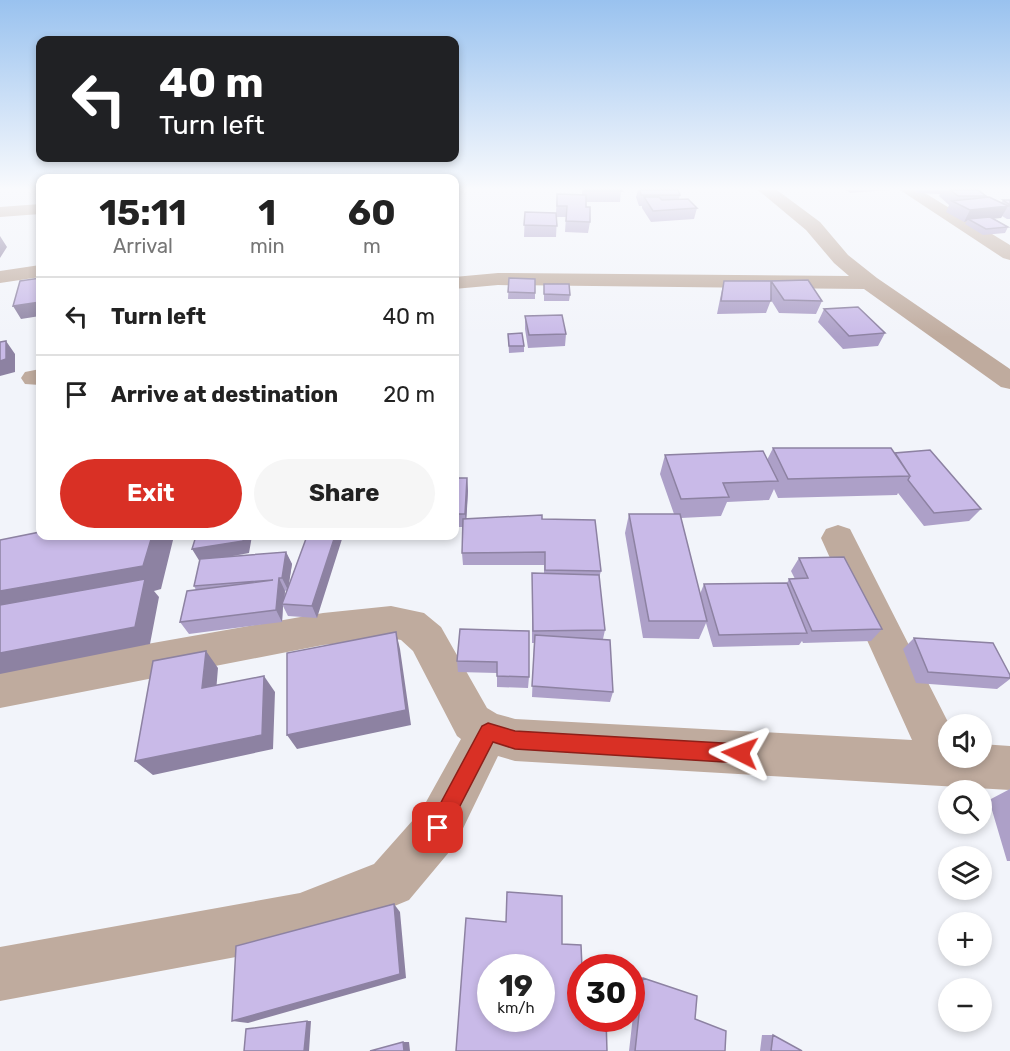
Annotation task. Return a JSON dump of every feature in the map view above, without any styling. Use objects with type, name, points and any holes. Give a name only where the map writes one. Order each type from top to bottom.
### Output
[{"type":"street","points":[[824,239],[842,259],[869,283],[1010,381]]},
{"type":"street","points":[[986,239],[1010,254]]},
{"type":"street","points":[[0,277],[36,272]]},
{"type":"street","points":[[459,283],[498,279],[869,283]]},
{"type":"street","points":[[838,538],[938,748]]},
{"type":"street","points":[[0,689],[323,629],[391,622],[411,625],[427,639],[472,722],[488,732],[515,740],[938,765]]},
{"type":"street","points":[[0,974],[300,919],[391,882],[438,828],[488,732]]},
{"type":"street","points":[[992,767],[1010,768]]},
{"type":"building","points":[[509,278],[535,279],[535,293],[508,292]]},
{"type":"building","points":[[36,279],[36,303],[13,306],[20,281]]},
{"type":"building","points":[[808,280],[822,301],[784,300],[771,281]]},
{"type":"building","points":[[724,281],[771,281],[771,301],[721,301]]},
{"type":"building","points":[[544,284],[569,284],[570,295],[544,294]]},
{"type":"building","points":[[858,307],[885,333],[849,336],[824,309]]},
{"type":"building","points":[[562,315],[566,334],[529,335],[525,316]]},
{"type":"building","points":[[522,333],[524,346],[509,346],[508,334]]},
{"type":"building","points":[[6,341],[6,359],[0,361],[0,342]]},
{"type":"building","points":[[773,448],[891,448],[910,476],[788,479]]},
{"type":"building","points":[[930,450],[981,509],[934,513],[908,480],[910,476],[895,453]]},
{"type":"building","points":[[763,451],[778,481],[723,483],[729,497],[681,499],[665,455]]},
{"type":"building","points":[[459,478],[467,478],[465,514],[459,514]]},
{"type":"building","points":[[629,514],[680,514],[707,621],[649,621]]},
{"type":"building","points":[[542,515],[542,519],[595,520],[601,571],[545,570],[545,552],[462,553],[463,519]]},
{"type":"building","points":[[36,533],[36,540],[151,540],[143,566],[0,591],[0,540]]},
{"type":"building","points":[[195,540],[243,540],[243,541],[192,549]]},
{"type":"building","points":[[306,540],[334,540],[312,606],[282,604]]},
{"type":"building","points":[[286,552],[282,578],[279,578],[276,610],[180,622],[187,591],[273,580],[194,586],[200,559]]},
{"type":"building","points":[[844,557],[882,629],[812,631],[789,579],[808,578],[799,558]]},
{"type":"building","points":[[532,573],[599,575],[605,630],[533,631]]},
{"type":"building","points":[[145,579],[135,627],[0,653],[0,605]]},
{"type":"building","points":[[787,583],[807,633],[719,635],[704,584]]},
{"type":"building","points":[[460,629],[529,631],[529,677],[497,676],[497,662],[457,661]]},
{"type":"building","points":[[396,632],[406,710],[287,735],[287,653]]},
{"type":"building","points":[[535,635],[610,640],[613,692],[532,686]]},
{"type":"building","points":[[914,638],[993,643],[1010,678],[928,672]]},
{"type":"building","points":[[206,651],[202,688],[264,676],[262,735],[135,761],[153,661]]},
{"type":"building","points":[[507,892],[562,896],[562,944],[581,945],[581,954],[567,954],[567,1032],[606,1032],[607,1051],[456,1051],[466,918],[506,922]]},
{"type":"building","points":[[394,904],[400,974],[232,1021],[236,946]]},
{"type":"building","points":[[645,979],[697,996],[695,1019],[726,1031],[725,1051],[635,1051],[637,1032],[645,1032]]},
{"type":"building","points":[[307,1021],[304,1051],[244,1051],[246,1029]]},
{"type":"building","points":[[773,1035],[802,1051],[771,1051]]},
{"type":"building","points":[[403,1042],[404,1051],[370,1051]]},
{"type":"route","points":[[438,828],[488,732],[515,740],[740,753]]}]
